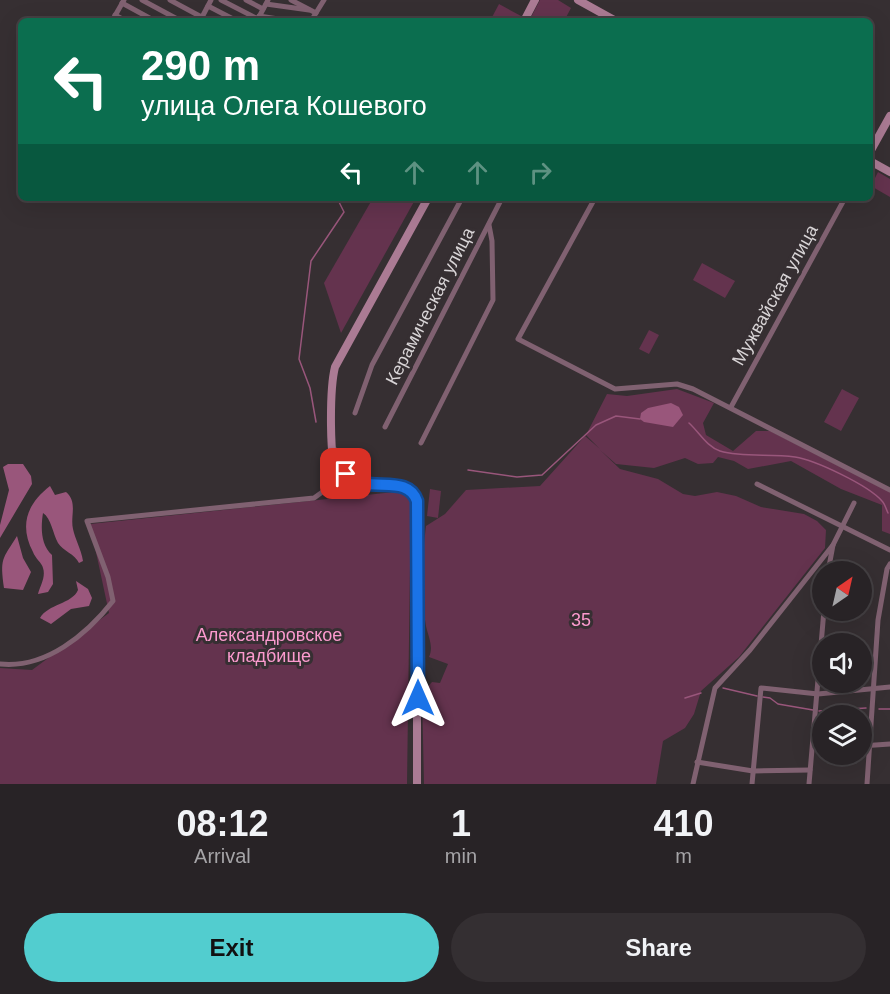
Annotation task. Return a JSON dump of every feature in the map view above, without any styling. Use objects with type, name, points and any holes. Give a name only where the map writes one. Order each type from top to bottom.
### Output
[{"type":"main road","points":[[526,18],[535,0]]},
{"type":"main road","points":[[578,0],[611,18]]},
{"type":"main road","points":[[873,147],[890,116]]},
{"type":"main road","points":[[873,163],[890,172]]},
{"type":"main road","points":[[417,784],[417,501],[413,493],[404,486],[352,486],[339,480],[334,469],[331,397],[334,367],[426,201]]},
{"type":"main road","points":[[333,441],[343,471],[353,480],[367,485]]},
{"type":"street","points":[[142,0],[175,18]]},
{"type":"street","points":[[170,0],[199,18]]},
{"type":"street","points":[[202,18],[211,0]]},
{"type":"street","points":[[221,0],[232,3],[256,18]]},
{"type":"street","points":[[246,0],[309,10]]},
{"type":"street","points":[[291,0],[316,14]]},
{"type":"street","points":[[314,18],[324,0]]},
{"type":"street","points":[[114,18],[123,2],[150,18]]},
{"type":"street","points":[[259,18],[266,4]]},
{"type":"street","points":[[208,6],[231,18]]},
{"type":"street","points":[[356,413],[372,365],[460,201]]},
{"type":"street","name":"Керамическая улица","points":[[385,427],[500,201]]},
{"type":"street","points":[[593,201],[518,339],[615,389],[677,384],[731,407],[890,490]]},
{"type":"street","name":"Мужвайская улица","points":[[731,407],[843,201]]},
{"type":"street","points":[[421,442],[493,300],[492,241],[489,224]]},
{"type":"street","points":[[0,664],[44,659],[94,625],[113,601],[108,577],[87,520],[314,498],[339,480]]},
{"type":"street","points":[[757,484],[890,550]]},
{"type":"street","points":[[693,784],[715,688],[750,650],[833,545],[854,503]]},
{"type":"street","points":[[830,561],[833,545]]},
{"type":"street","points":[[872,722],[878,620],[887,569],[890,564]]},
{"type":"street","points":[[817,705],[823,621]]},
{"type":"street","points":[[752,784],[761,688],[818,694],[890,687]]},
{"type":"street","points":[[872,745],[890,744]]},
{"type":"street","points":[[809,784],[812,755]]},
{"type":"street","points":[[697,762],[753,771],[810,770]]},
{"type":"street","points":[[867,784],[868,765]]},
{"type":"green space","points":[[540,0],[558,0],[571,8],[566,18],[531,18]]},
{"type":"green space","points":[[499,4],[521,16],[520,18],[492,18]]},
{"type":"green space","points":[[878,172],[890,179],[890,197],[873,187]]},
{"type":"green space","points":[[371,201],[414,201],[341,333],[324,283]]},
{"type":"green space","points":[[702,263],[735,281],[725,298],[693,280]]},
{"type":"green space","points":[[649,330],[659,335],[649,354],[639,349]]},
{"type":"green space","name":"35","points":[[677,389],[714,403],[703,423],[706,435],[733,451],[756,431],[770,431],[890,492],[890,534],[882,531],[882,505],[841,489],[791,461],[748,469],[734,461],[718,457],[713,463],[698,464],[685,458],[654,468],[616,464],[600,450],[620,469],[658,479],[683,494],[695,496],[717,492],[736,496],[761,507],[804,514],[817,521],[826,530],[825,548],[815,561],[812,561],[812,564],[739,657],[701,691],[694,714],[685,728],[663,741],[656,784],[424,784],[422,693],[432,682],[440,683],[448,664],[429,657],[431,645],[424,614],[422,589],[426,526],[445,514],[466,490],[540,486],[585,436],[600,449],[586,435],[607,394],[627,396]]},
{"type":"green space","points":[[842,389],[859,398],[841,431],[824,422]]},
{"type":"green space","points":[[430,489],[441,491],[438,518],[427,516]]},
{"type":"green space","name":"Александровское кладбище","points":[[404,491],[411,497],[407,784],[0,784],[0,668],[32,670],[109,613],[90,524]]},
{"type":"shaded area","points":[[671,403],[679,407],[683,415],[673,427],[644,422],[640,419],[641,413],[648,408]]},
{"type":"shaded area","points":[[8,464],[23,464],[31,476],[32,484],[0,538],[0,525],[9,490],[3,467]]},
{"type":"shaded area","points":[[50,486],[55,495],[66,492],[72,500],[72,524],[83,561],[79,563],[75,557],[60,546],[43,513],[42,535],[45,546],[52,555],[53,584],[48,592],[38,594],[44,571],[29,542],[26,524],[36,500]]},
{"type":"shaded area","points":[[17,536],[23,558],[31,572],[23,590],[4,588],[3,560]]},
{"type":"shaded area","points":[[76,581],[88,589],[92,598],[89,606],[71,609],[51,624],[40,618],[48,610],[75,595],[78,590]]},
{"type":"waterway","points":[[316,422],[310,388],[299,359],[311,261],[344,212],[338,201]]},
{"type":"waterway","points":[[468,470],[517,477],[542,475],[596,425],[616,416],[640,419]]},
{"type":"waterway","points":[[689,423],[707,443],[720,451],[795,457],[828,468],[875,495],[883,502],[888,513]]},
{"type":"waterway","points":[[723,688],[757,696]]},
{"type":"waterway","points":[[685,698],[701,693]]},
{"type":"waterway","points":[[763,697],[770,698],[778,704],[812,710]]},
{"type":"waterway","points":[[879,709],[890,709]]},
{"type":"route","points":[[346,474],[353,480],[367,485],[404,486],[413,493],[417,501],[418,698]]}]
